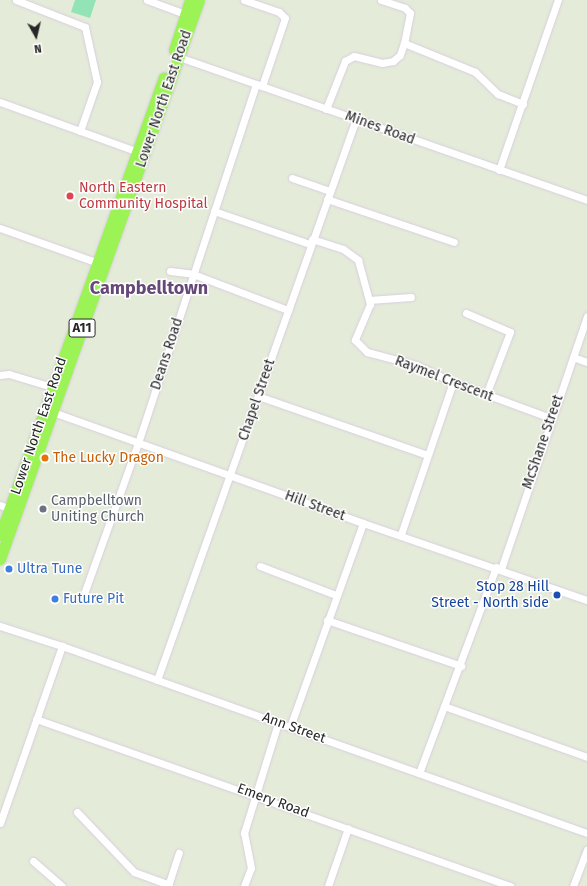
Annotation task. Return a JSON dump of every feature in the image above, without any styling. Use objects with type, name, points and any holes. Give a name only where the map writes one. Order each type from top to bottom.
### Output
[{"type":"main road","name":"Lower North East Road","points":[[0,535],[48,410],[176,56],[189,15],[190,0]]},
{"type":"main road","name":"Lower North East Road","points":[[189,15],[199,0]]},
{"type":"main road","name":"Lower North East Road","points":[[0,559],[9,509]]},
{"type":"street","points":[[16,0],[24,1],[85,27],[97,82],[80,131]]},
{"type":"street","points":[[147,0],[189,15]]},
{"type":"street","name":"Deans Road","points":[[86,591],[138,443],[214,211],[284,17],[279,12],[244,0]]},
{"type":"street","points":[[326,109],[345,61],[354,56],[382,63],[393,61],[400,56],[410,13],[405,8],[381,0]]},
{"type":"street","points":[[499,170],[558,0]]},
{"type":"street","points":[[404,43],[475,72],[498,94],[523,104]]},
{"type":"street","name":"Mines Road","points":[[176,56],[587,200]]},
{"type":"street","points":[[0,102],[140,153]]},
{"type":"street","name":"Chapel Street","points":[[157,680],[258,396],[311,241],[356,119]]},
{"type":"street","points":[[292,178],[330,191]]},
{"type":"street","points":[[327,199],[454,242]]},
{"type":"street","points":[[214,211],[311,241],[343,249],[358,260],[369,300],[411,297]]},
{"type":"street","points":[[0,228],[100,264]]},
{"type":"street","points":[[170,271],[193,274],[288,310]]},
{"type":"street","name":"Raymel Crescent","points":[[369,300],[355,340],[359,346],[367,352],[416,365],[452,382],[551,418]]},
{"type":"street","points":[[466,314],[510,332],[486,395]]},
{"type":"street","name":"McShane Street","points":[[419,773],[499,568],[587,316]]},
{"type":"street","points":[[573,357],[587,362]]},
{"type":"street","points":[[0,375],[9,374],[56,388]]},
{"type":"street","points":[[401,534],[452,382]]},
{"type":"street","points":[[258,396],[427,455]]},
{"type":"street","name":"Hill Street","points":[[48,410],[363,524],[401,534],[587,600]]},
{"type":"street","points":[[290,727],[327,620],[363,524]]},
{"type":"street","points":[[260,566],[336,595]]},
{"type":"street","points":[[327,620],[461,666]]},
{"type":"street","name":"Ann Street","points":[[0,626],[62,646],[587,833]]},
{"type":"street","points":[[0,823],[62,646]]},
{"type":"street","points":[[444,706],[587,757]]},
{"type":"street","name":"Emery Road","points":[[36,719],[256,795],[510,886]]},
{"type":"street","points":[[244,886],[250,868],[244,833],[278,723]]},
{"type":"street","points":[[77,812],[134,872],[169,886],[180,853]]},
{"type":"street","points":[[328,886],[348,828]]},
{"type":"street","points":[[573,886],[587,850]]},
{"type":"street","points":[[34,860],[62,886]]},
{"type":"green space","points":[[75,0],[96,0],[90,18],[71,12]]},
{"type":"place","name":"North Eastern Community Hospital","points":[[70,196]]},
{"type":"place","name":"The Lucky Dragon","points":[[45,458]]},
{"type":"place","name":"Campbelltown Uniting Church","points":[[43,509]]},
{"type":"place","name":"Ultra Tune","points":[[9,569]]},
{"type":"place","name":"Stop 28 Hill Street - North side","points":[[557,595]]},
{"type":"place","name":"Future Pit","points":[[55,599]]},
{"type":"district","name":"Campbelltown","points":[[149,288]]}]
